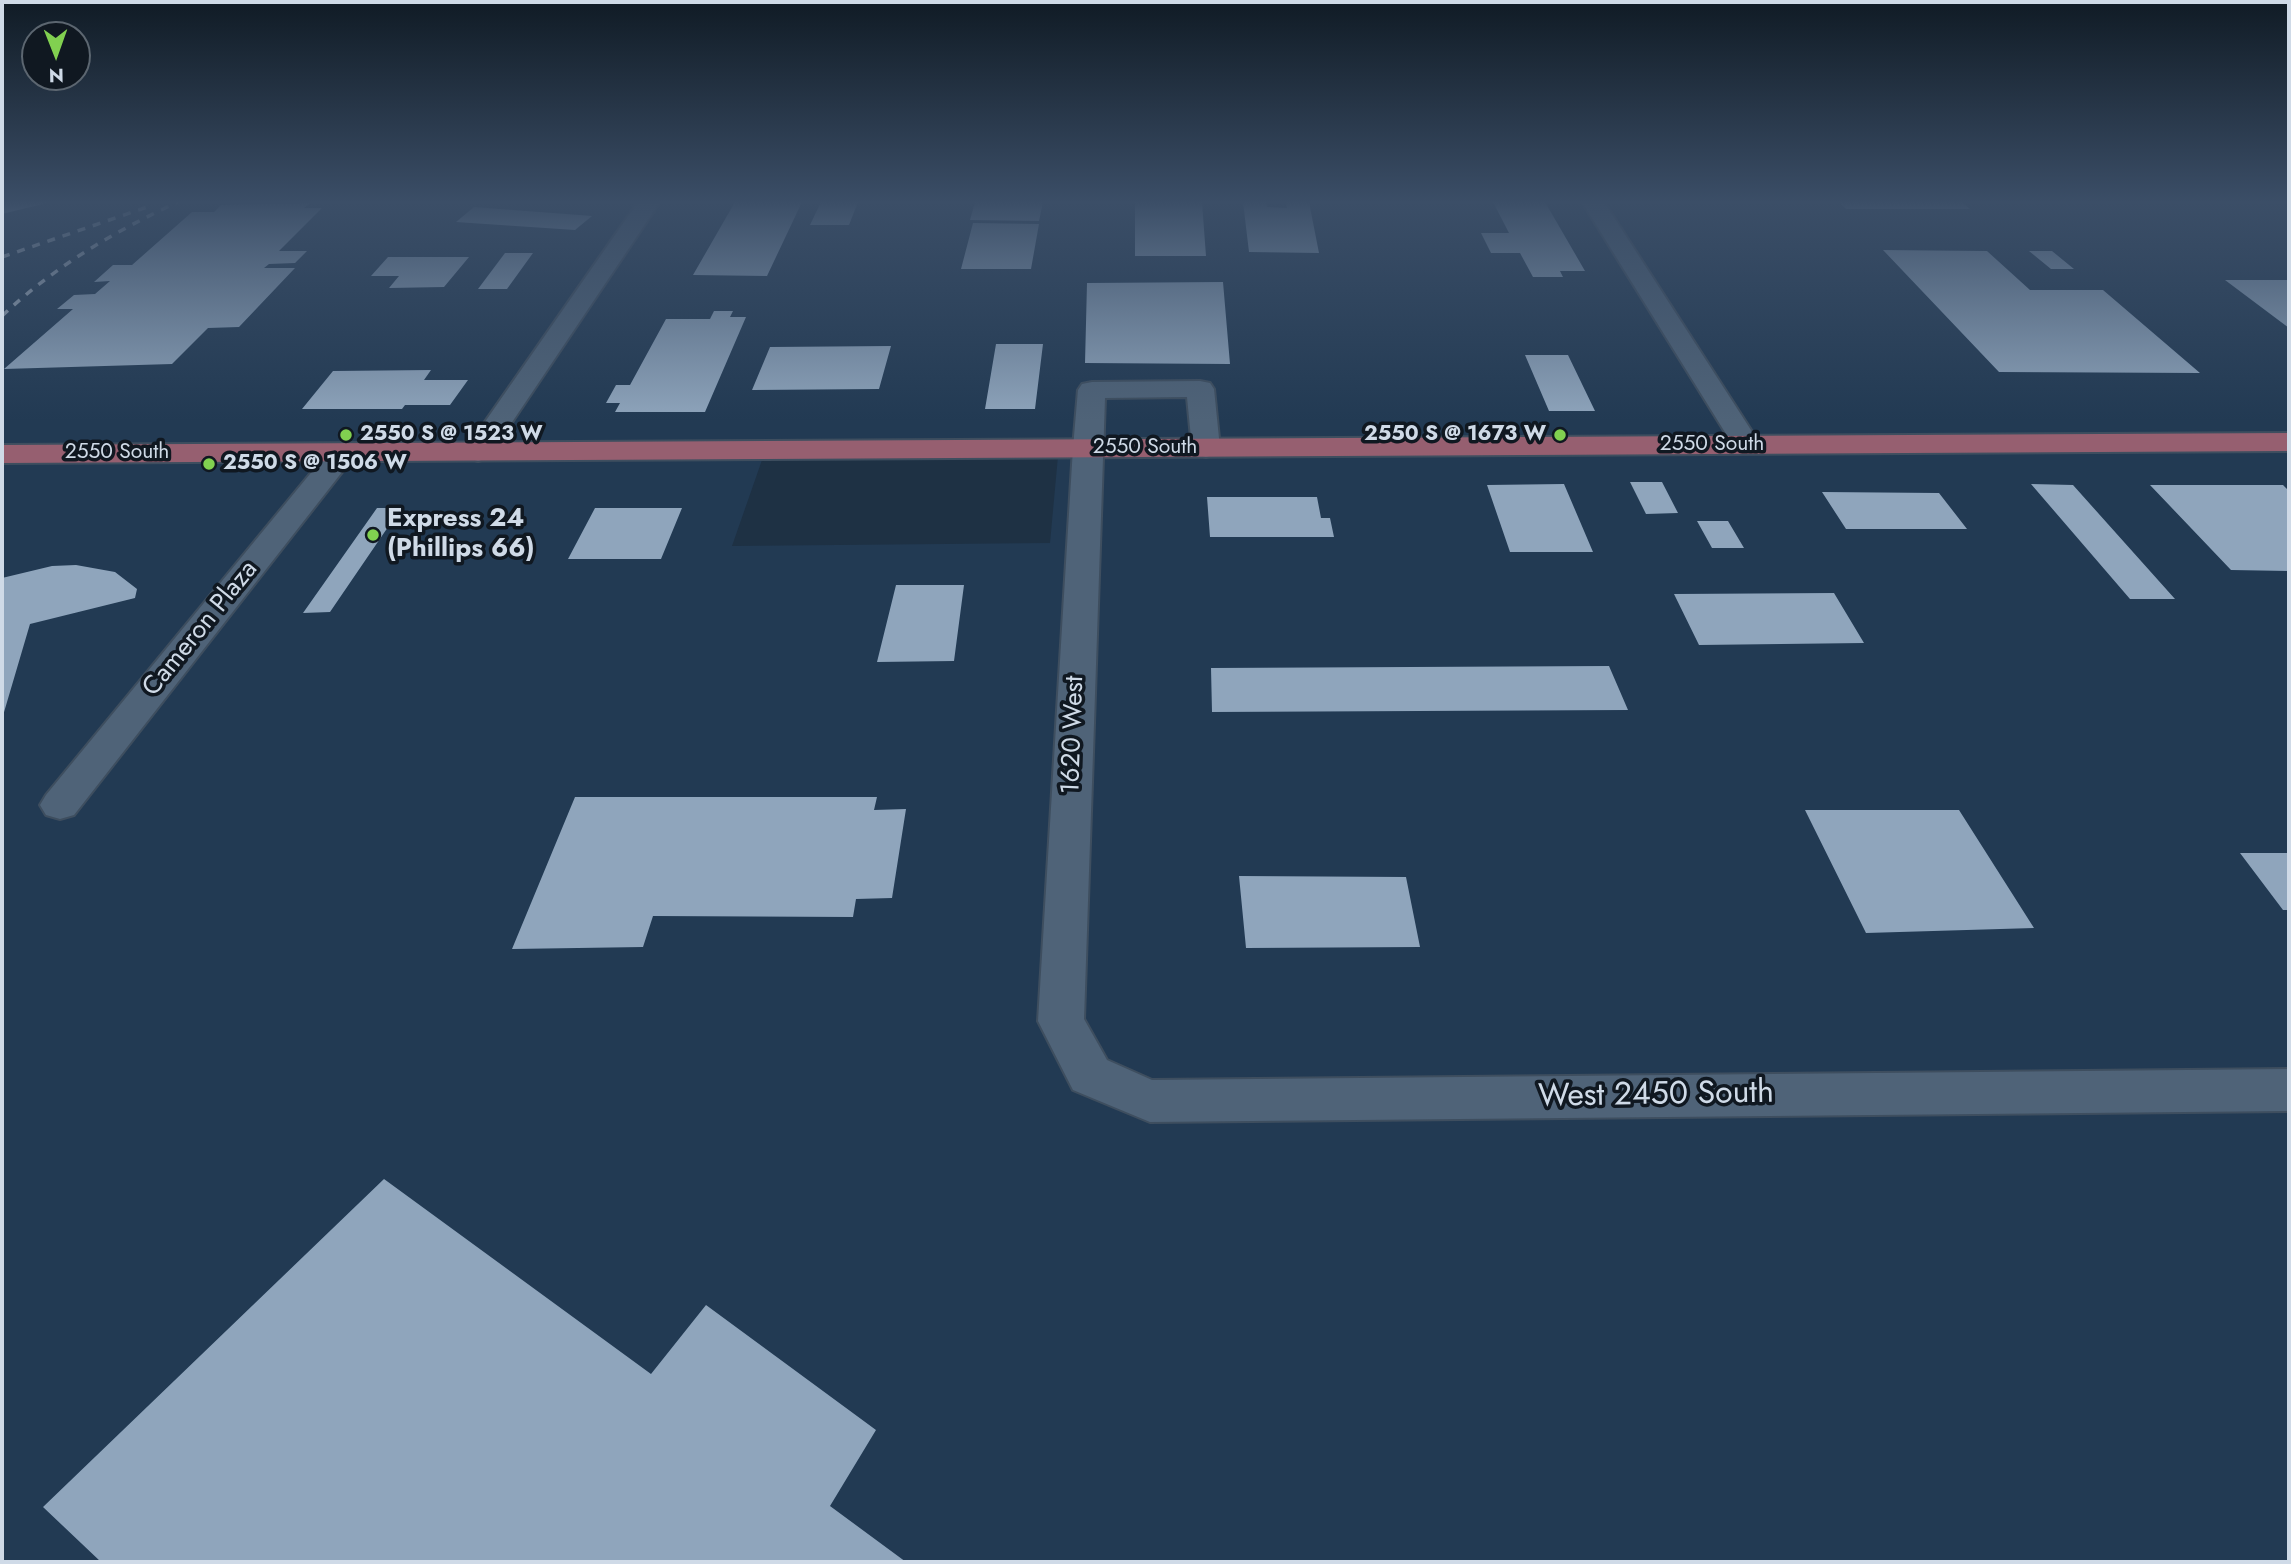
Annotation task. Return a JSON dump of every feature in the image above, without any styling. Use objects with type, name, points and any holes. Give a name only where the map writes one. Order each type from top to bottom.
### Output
[{"type":"main road","name":"2550 South","points":[[2,454],[2289,442]]},
{"type":"street","points":[[478,452],[599,275]]},
{"type":"street","points":[[1639,275],[1746,444]]},
{"type":"street","name":"1620 West","points":[[1061,1021],[1087,448],[1092,390],[1200,389],[1206,448]]},
{"type":"street","name":"Cameron Plaza","points":[[60,805],[343,452]]},
{"type":"street","name":"West 2450 South","points":[[1061,1021],[1090,1075],[1150,1101],[2289,1090]]},
{"type":"shaded area","points":[[2,275],[2289,275],[2289,1562],[2,1562]],"holes":[[[1058,456],[1050,543],[732,546],[762,460]]]},
{"type":"building","points":[[102,275],[288,275],[239,327],[208,328],[172,364],[4,369],[73,309],[57,309],[74,295],[95,294],[110,281],[94,282]]},
{"type":"building","points":[[454,275],[444,287],[389,288],[399,276],[371,276]]},
{"type":"building","points":[[489,275],[517,275],[507,289],[478,289]]},
{"type":"building","points":[[693,275],[767,275],[767,276]]},
{"type":"building","points":[[1532,275],[1563,277],[1533,277]]},
{"type":"building","points":[[1907,275],[2013,275],[2030,290],[2103,290],[2200,373],[1999,372]]},
{"type":"building","points":[[2225,280],[2289,280],[2289,328]]},
{"type":"building","points":[[1223,282],[1230,364],[1085,363],[1087,283]]},
{"type":"building","points":[[714,311],[733,311],[730,317],[746,317],[705,412],[615,412],[620,403],[606,403],[616,385],[630,385],[666,319],[710,319]]},
{"type":"building","points":[[996,344],[1043,344],[1035,409],[985,409]]},
{"type":"building","points":[[891,346],[879,389],[752,390],[770,347]]},
{"type":"building","points":[[1525,355],[1568,355],[1595,411],[1549,411]]},
{"type":"building","points":[[431,370],[424,380],[468,380],[450,405],[405,405],[402,409],[302,409],[333,371]]},
{"type":"building","points":[[1630,482],[1662,482],[1678,513],[1646,514]]},
{"type":"building","points":[[1564,484],[1593,552],[1510,552],[1487,485]]},
{"type":"building","points":[[2031,484],[2073,485],[2175,599],[2130,599]]},
{"type":"building","points":[[2150,485],[2283,485],[2289,491],[2289,571],[2231,570]]},
{"type":"building","points":[[1822,492],[1939,493],[1967,529],[1846,529]]},
{"type":"building","points":[[1207,497],[1317,497],[1321,518],[1330,518],[1334,537],[1210,537]]},
{"type":"building","points":[[377,508],[401,508],[330,612],[303,613]]},
{"type":"building","points":[[595,508],[682,508],[661,559],[568,559]]},
{"type":"building","points":[[1697,521],[1728,521],[1744,548],[1712,548]]},
{"type":"building","points":[[76,565],[115,572],[137,589],[135,598],[30,624],[2,719],[2,578],[52,566]]},
{"type":"building","points":[[896,585],[964,585],[954,661],[877,662]]},
{"type":"building","points":[[1834,593],[1864,643],[1699,645],[1674,594]]},
{"type":"building","points":[[1609,666],[1628,710],[1212,712],[1211,668]]},
{"type":"building","points":[[575,797],[877,797],[874,810],[906,809],[892,898],[856,899],[853,917],[653,916],[643,947],[512,949]]},
{"type":"building","points":[[1805,810],[1959,810],[2034,928],[1866,933]]},
{"type":"building","points":[[2240,853],[2289,853],[2289,910],[2283,910]]},
{"type":"building","points":[[1239,876],[1406,877],[1420,947],[1246,948]]},
{"type":"building","points":[[384,1179],[651,1374],[706,1305],[876,1430],[830,1506],[906,1562],[101,1562],[43,1507]]},
{"type":"railway","points":[[2,316],[51,275]]},
{"type":"place","name":"2550 S @ 1523 W","points":[[346,435]]},
{"type":"place","name":"2550 S @ 1673 W","points":[[1560,435]]},
{"type":"place","name":"2550 S @ 1506 W","points":[[209,464]]},
{"type":"place","name":"Express 24 (Phillips 66)","points":[[373,535]]}]
